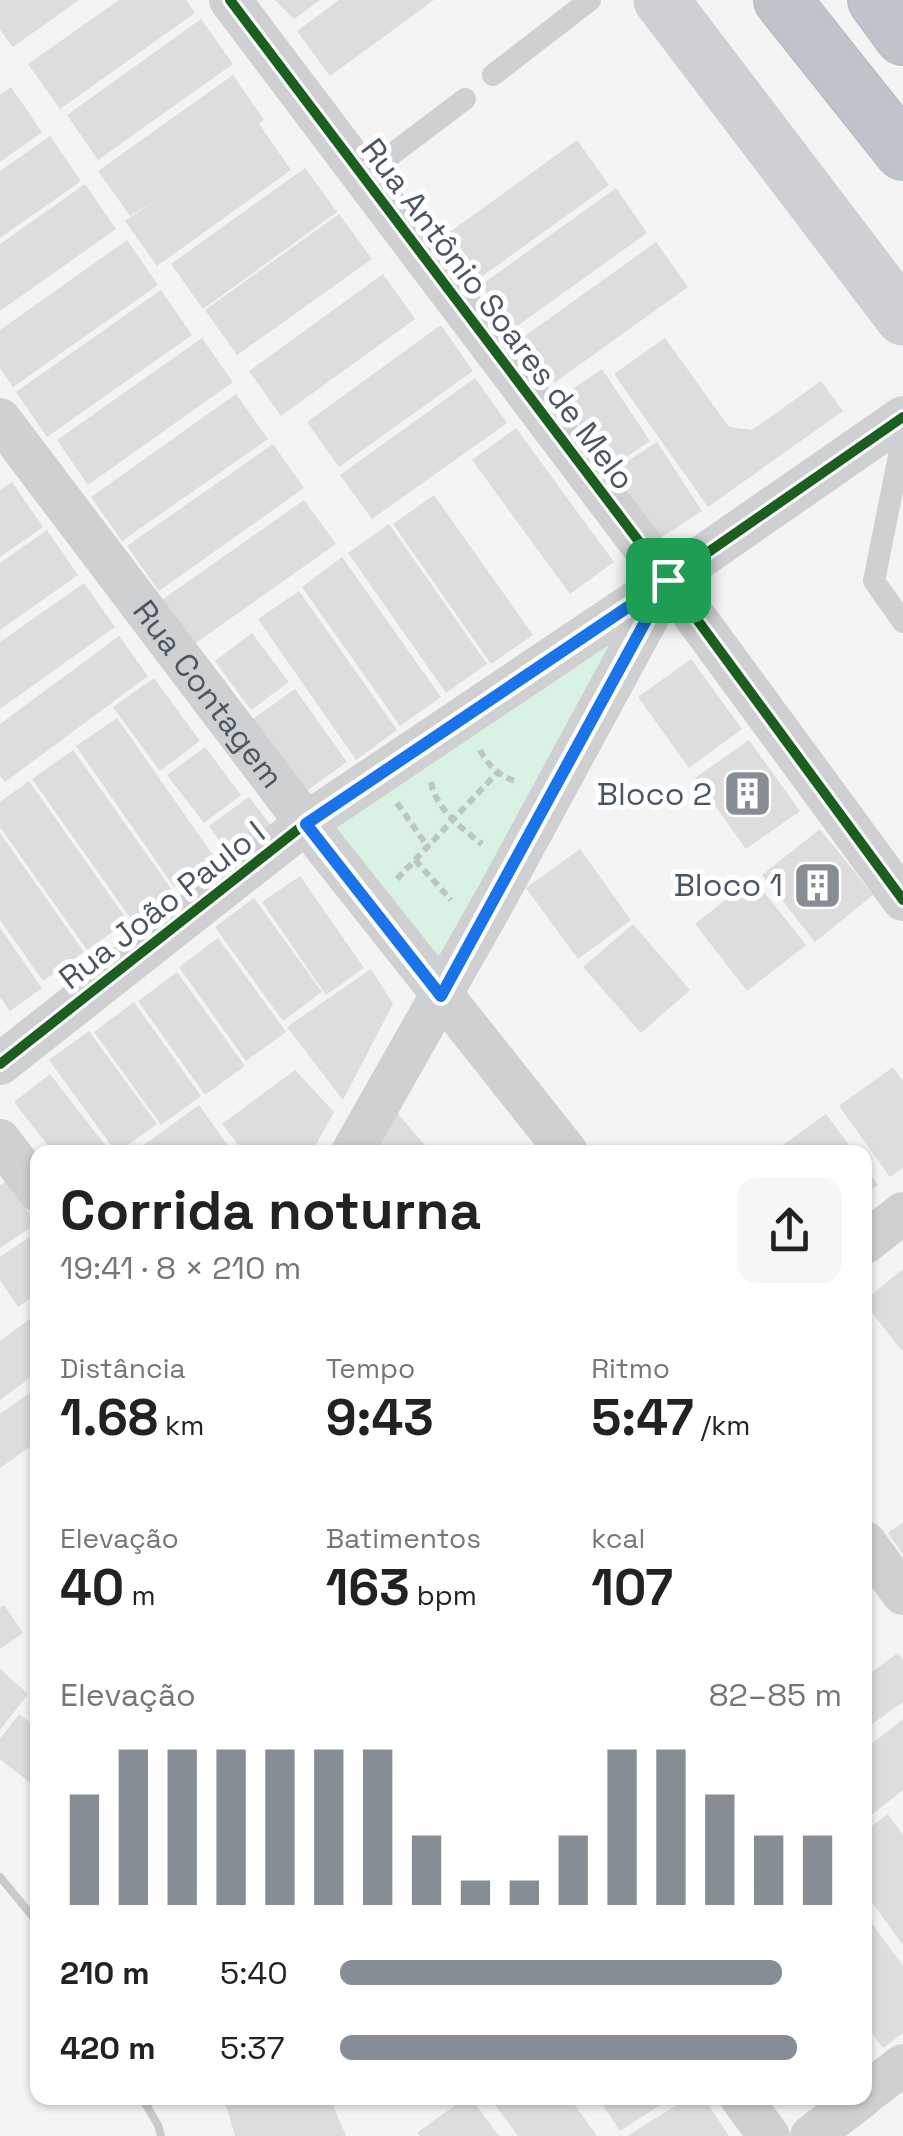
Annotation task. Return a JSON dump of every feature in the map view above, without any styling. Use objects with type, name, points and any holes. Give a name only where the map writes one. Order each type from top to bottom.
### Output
[{"type":"highway","points":[[782,0],[903,152]]},
{"type":"highway","points":[[876,0],[903,37]]},
{"type":"main road","points":[[661,0],[903,318]]},
{"type":"street","name":"Rua Antônio Soares de Melo","points":[[230,0],[668,580],[903,900]]},
{"type":"street","name":"Rua João Paulo I","points":[[0,1064],[306,824],[903,416]]},
{"type":"street","name":"Rua Contagem","points":[[0,420],[306,824],[561,1145]]},
{"type":"street","points":[[356,1145],[668,580]]},
{"type":"street","points":[[0,1140],[30,1180]]},
{"type":"street","points":[[872,1237],[903,1213]]},
{"type":"street","points":[[872,1552],[903,1594]]},
{"type":"street","points":[[872,2089],[903,2065]]},
{"type":"street","points":[[746,2105],[768,2136]]},
{"type":"street","points":[[810,2136],[851,2105]]},
{"type":"lane","points":[[493,75],[590,0]]},
{"type":"lane","points":[[363,176],[465,99]]},
{"type":"lane","points":[[903,436],[874,581],[903,622]]},
{"type":"path","points":[[478,739],[486,762],[512,780],[533,785]]},
{"type":"path","points":[[430,771],[431,788],[453,820],[483,844],[499,846]]},
{"type":"path","points":[[389,888],[498,772]]},
{"type":"path","points":[[392,796],[428,846]]},
{"type":"path","points":[[415,860],[462,914]]},
{"type":"green space","points":[[638,612],[438,983],[328,829]]},
{"type":"building","points":[[0,0],[79,0],[13,47],[0,30]]},
{"type":"building","points":[[119,0],[186,0],[195,13],[60,109],[28,64]]},
{"type":"building","points":[[275,0],[320,0],[294,19]]},
{"type":"building","points":[[339,0],[434,0],[330,76],[297,31]]},
{"type":"building","points":[[201,19],[233,64],[98,160],[67,115]]},
{"type":"building","points":[[233,75],[264,120],[259,124],[291,170],[157,266],[125,221],[158,198],[130,216],[98,171]]},
{"type":"building","points":[[11,87],[42,132],[0,162],[0,95]]},
{"type":"building","points":[[50,136],[81,181],[0,238],[0,171]]},
{"type":"building","points":[[577,140],[609,185],[474,282],[443,237]]},
{"type":"building","points":[[305,168],[337,212],[203,309],[171,264]]},
{"type":"building","points":[[85,184],[116,229],[0,311],[0,244]]},
{"type":"building","points":[[616,188],[647,233],[513,329],[481,285]]},
{"type":"building","points":[[339,214],[372,259],[237,355],[205,310]]},
{"type":"building","points":[[127,240],[158,285],[13,387],[0,368],[0,330]]},
{"type":"building","points":[[656,242],[688,287],[554,383],[522,338]]},
{"type":"building","points":[[383,274],[415,319],[281,416],[249,371]]},
{"type":"building","points":[[161,290],[192,335],[47,437],[16,392]]},
{"type":"building","points":[[441,325],[473,371],[339,467],[307,422]]},
{"type":"building","points":[[202,338],[233,382],[88,485],[57,440]]},
{"type":"building","points":[[665,338],[729,427],[752,430],[821,381],[843,411],[708,507],[614,374]]},
{"type":"building","points":[[602,369],[650,441],[608,469],[561,397]]},
{"type":"building","points":[[475,378],[507,423],[372,519],[340,475]]},
{"type":"building","points":[[236,394],[268,439],[122,541],[91,497]]},
{"type":"building","points":[[516,428],[614,562],[570,594],[472,460]]},
{"type":"building","points":[[657,442],[702,511],[659,539],[614,470]]},
{"type":"building","points":[[273,444],[304,488],[159,591],[127,546]]},
{"type":"building","points":[[12,482],[43,527],[0,557],[0,490]]},
{"type":"building","points":[[434,495],[533,635],[491,664],[393,524]]},
{"type":"building","points":[[304,500],[336,544],[190,647],[159,602]]},
{"type":"building","points":[[389,524],[487,664],[446,693],[348,553]]},
{"type":"building","points":[[47,530],[78,575],[0,630],[0,563]]},
{"type":"building","points":[[342,557],[441,697],[400,726],[302,587]]},
{"type":"building","points":[[84,583],[115,627],[0,709],[0,642]]},
{"type":"building","points":[[299,591],[397,730],[356,760],[258,619]]},
{"type":"building","points":[[252,633],[289,682],[251,710],[215,661]]},
{"type":"building","points":[[119,636],[148,676],[5,782],[0,776],[0,724]]},
{"type":"building","points":[[691,659],[742,729],[689,768],[638,697]]},
{"type":"building","points":[[154,678],[200,741],[160,771],[113,707]]},
{"type":"building","points":[[295,689],[347,762],[305,792],[253,719]]},
{"type":"building","points":[[117,718],[215,858],[174,887],[76,746]]},
{"type":"building","name":"Bloco 2","points":[[749,740],[800,811],[746,849],[695,778]]},
{"type":"building","points":[[205,747],[241,795],[204,823],[167,775]]},
{"type":"building","points":[[73,750],[172,890],[131,919],[32,779]]},
{"type":"building","points":[[29,781],[128,921],[87,950],[0,827],[0,802]]},
{"type":"building","points":[[249,797],[273,828],[232,859],[209,826]]},
{"type":"building","name":"Bloco 1","points":[[820,829],[873,895],[815,942],[762,875]]},
{"type":"building","points":[[0,833],[84,952],[43,981],[0,920]]},
{"type":"building","points":[[580,849],[631,920],[578,959],[526,888]]},
{"type":"building","points":[[300,876],[364,968],[326,995],[262,902]]},
{"type":"building","points":[[753,878],[806,945],[747,991],[695,924]]},
{"type":"building","points":[[254,898],[322,992],[283,1021],[215,927]]},
{"type":"building","points":[[633,924],[690,990],[641,1033],[583,967]]},
{"type":"building","points":[[0,928],[42,988],[10,1011],[0,997]]},
{"type":"building","points":[[218,938],[286,1032],[246,1061],[179,967]]},
{"type":"building","points":[[371,969],[393,1004],[343,1100],[287,1027]]},
{"type":"building","points":[[177,972],[245,1066],[205,1095],[138,1001]]},
{"type":"building","points":[[134,1002],[201,1096],[161,1125],[94,1032]]},
{"type":"building","points":[[89,1031],[157,1124],[128,1145],[111,1145],[49,1060]]},
{"type":"building","points":[[893,1067],[903,1081],[903,1168],[890,1177],[872,1152],[872,1145],[867,1145],[839,1106]]},
{"type":"building","points":[[295,1070],[334,1112],[316,1145],[238,1145],[222,1124]]},
{"type":"building","points":[[50,1074],[105,1145],[48,1145],[14,1102]]},
{"type":"building","points":[[199,1105],[228,1145],[144,1145]]},
{"type":"building","points":[[393,1108],[425,1145],[374,1145]]},
{"type":"building","points":[[826,1114],[849,1145],[783,1145]]},
{"type":"building","points":[[7,1181],[30,1215],[30,1228],[0,1248],[0,1186]]},
{"type":"building","points":[[30,1236],[30,1299],[18,1307],[0,1280],[0,1257]]},
{"type":"building","points":[[903,1269],[903,1352],[872,1313],[872,1294]]},
{"type":"building","points":[[30,1319],[30,1378],[0,1400],[0,1341]]},
{"type":"building","points":[[30,1393],[30,1447],[0,1468],[0,1414]]},
{"type":"building","points":[[903,1522],[903,1555],[888,1533]]},
{"type":"building","points":[[4,1605],[23,1633],[0,1649],[0,1608]]},
{"type":"building","points":[[898,1653],[903,1660],[903,1702],[872,1724],[872,1672]]},
{"type":"building","points":[[0,1669],[28,1694],[0,1730]]},
{"type":"building","points":[[19,1714],[30,1722],[30,1783],[0,1759],[0,1739]]},
{"type":"building","points":[[903,1719],[903,1790],[872,1814],[872,1743]]},
{"type":"building","points":[[888,1814],[903,1835],[903,1945],[872,1903],[872,1826]]},
{"type":"building","points":[[872,1924],[903,1966],[903,2033],[883,2048],[872,2033]]},
{"type":"building","points":[[226,2105],[333,2105],[346,2136],[235,2136]]},
{"type":"building","points":[[455,2105],[476,2105],[499,2136],[420,2136],[417,2133]]},
{"type":"building","points":[[495,2105],[575,2105],[597,2136],[518,2136]]},
{"type":"building","points":[[603,2105],[660,2105],[620,2131]]},
{"type":"building","points":[[677,2105],[709,2105],[729,2136],[627,2136]]},
{"type":"railway","points":[[0,1877],[30,1913]]},
{"type":"railway","points":[[146,2105],[161,2136]]},
{"type":"cycle path","points":[[230,0],[668,580],[903,900]]},
{"type":"cycle path","points":[[0,1064],[306,823],[903,417]]},
{"type":"place","name":"Bloco 2","points":[[747,794]]},
{"type":"place","name":"Bloco 1","points":[[818,885]]},
{"type":"route","points":[[668,580],[496,898],[441,996],[306,824],[668,580]]}]
